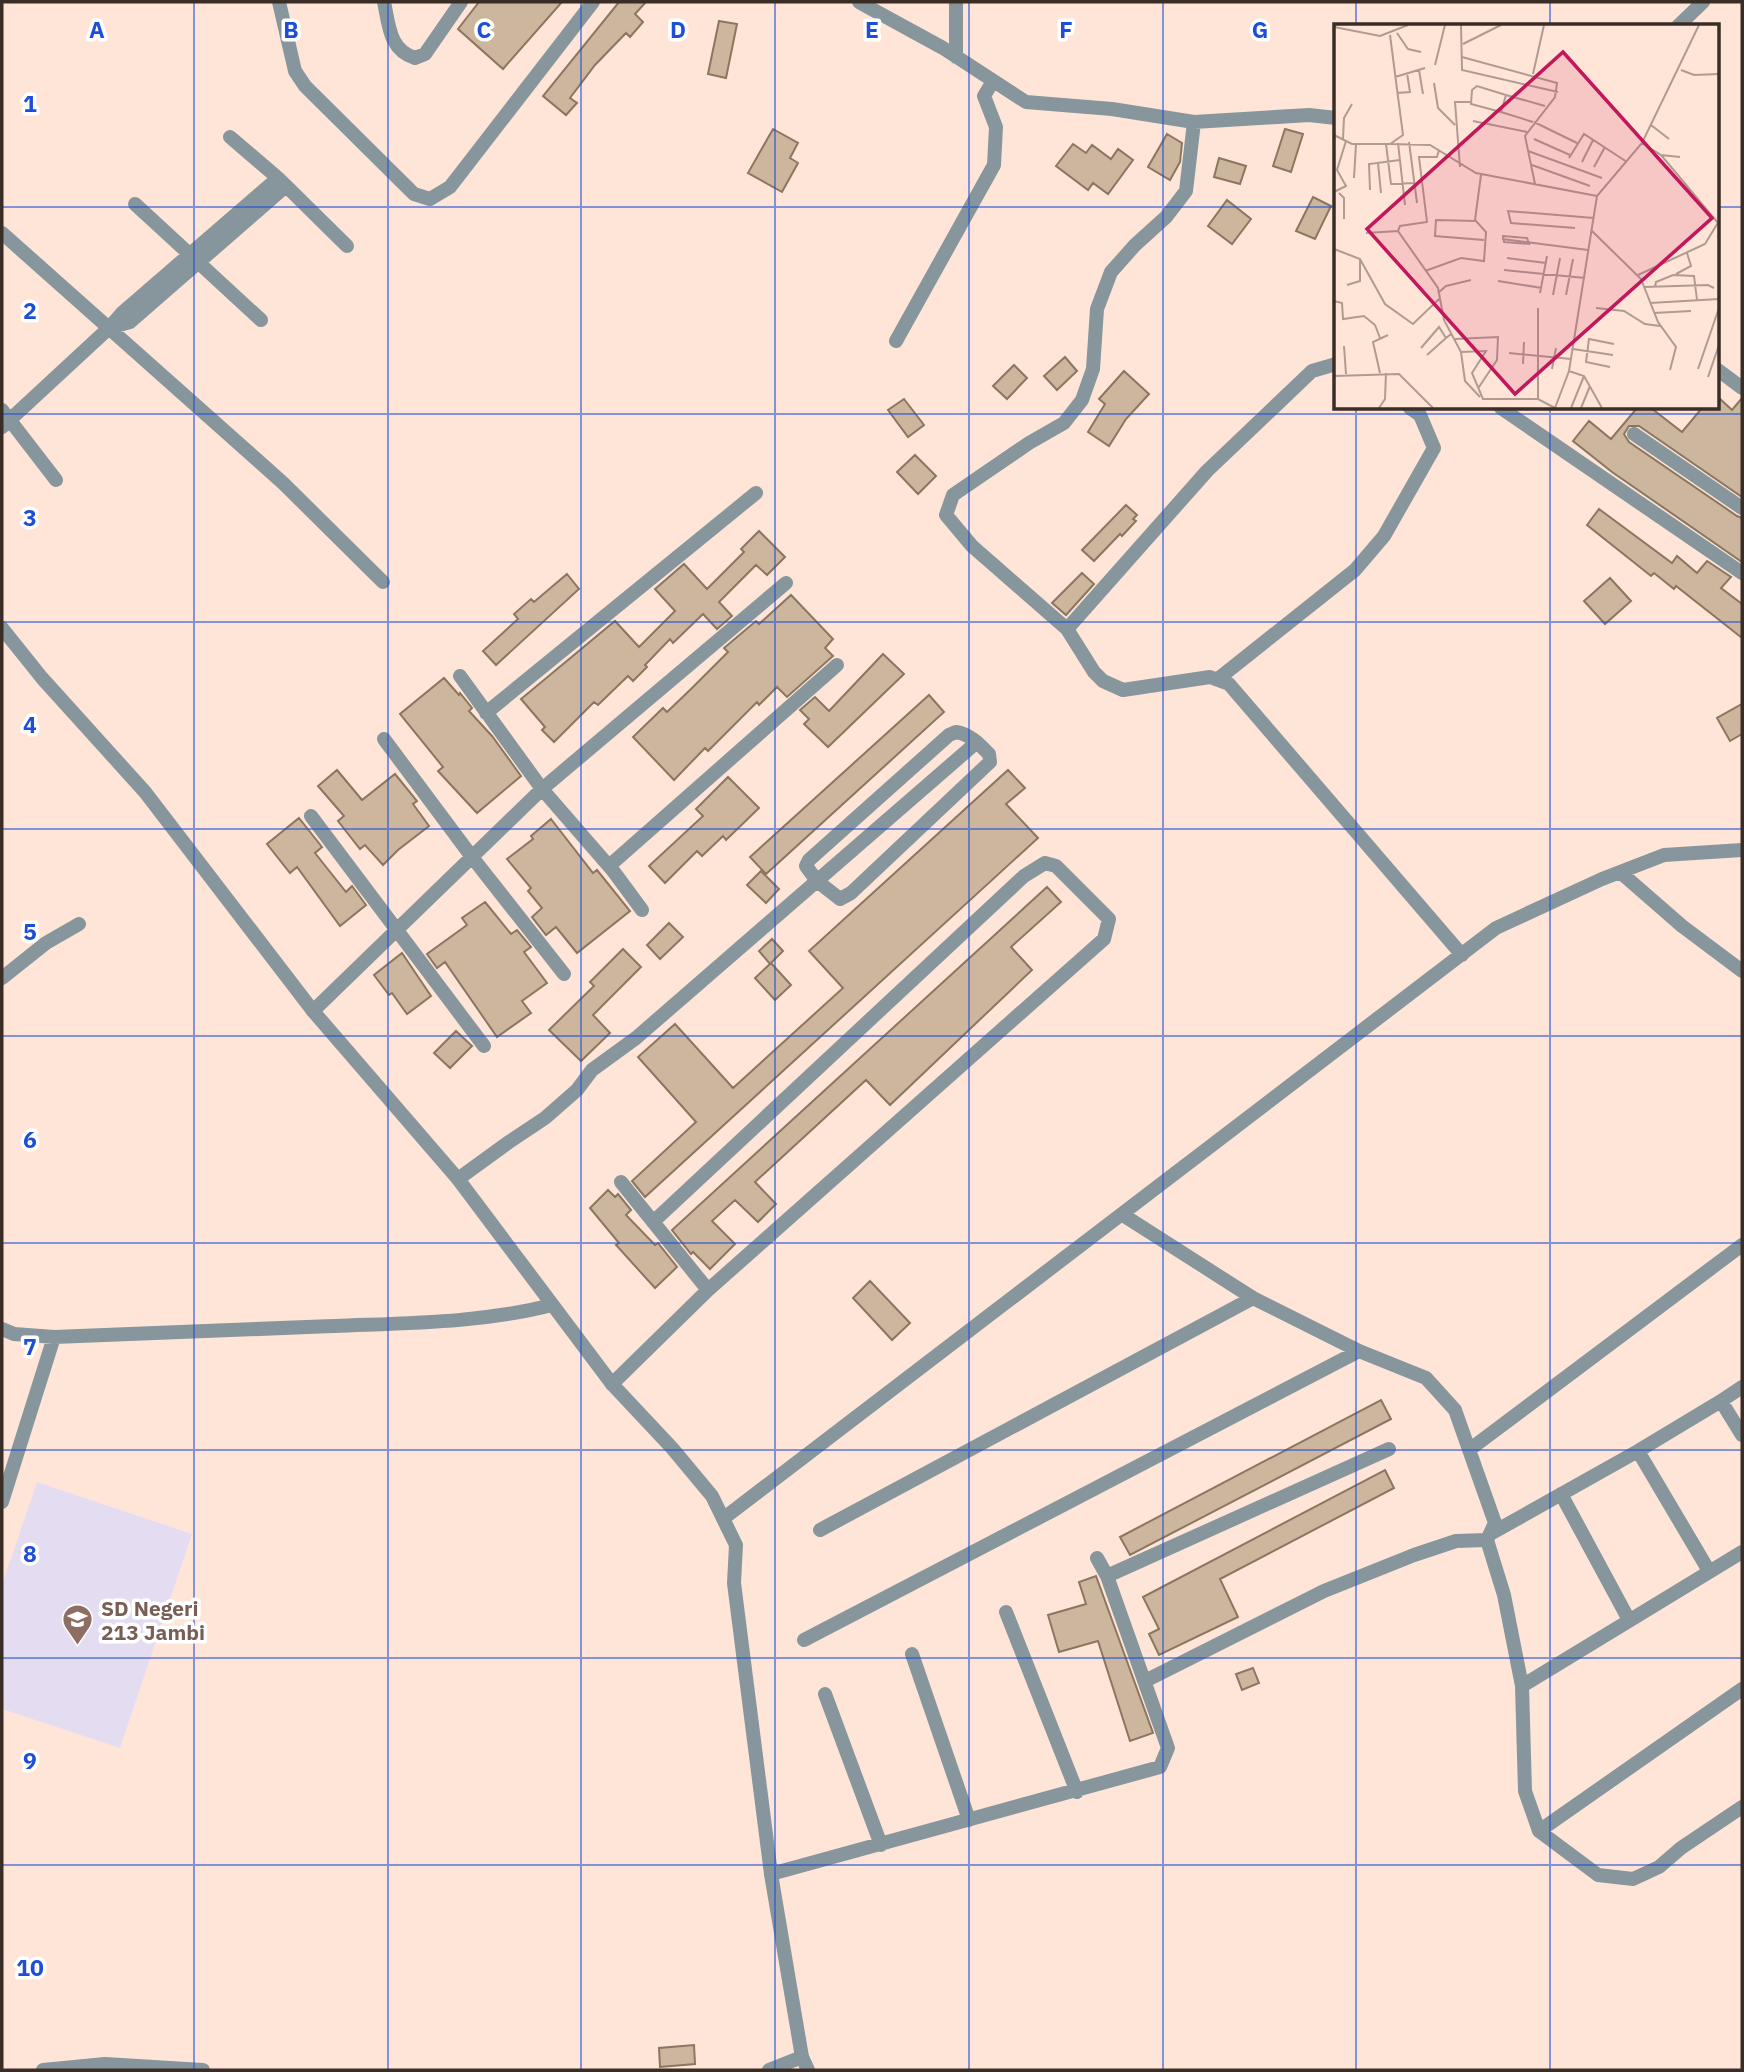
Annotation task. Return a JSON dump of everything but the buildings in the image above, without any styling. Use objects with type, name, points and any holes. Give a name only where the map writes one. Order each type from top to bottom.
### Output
[{"type":"street","points":[[279,2],[295,71],[305,86],[401,183],[414,194],[430,199],[450,187],[593,2]]},
{"type":"street","points":[[383,2],[393,41],[399,49],[415,58],[425,54],[461,2]]},
{"type":"street","points":[[859,2],[956,57],[1026,102],[1112,109],[1194,122],[1309,115],[1334,118]]},
{"type":"street","points":[[956,2],[956,57]]},
{"type":"street","points":[[1680,24],[1703,2]]},
{"type":"street","points":[[896,341],[994,165],[996,127],[984,96],[993,81]]},
{"type":"street","points":[[1194,122],[1185,191],[1166,217],[1135,245],[1111,272],[1097,309],[1093,369],[1082,400],[1064,423],[1029,443],[953,495],[946,516],[972,546],[1067,629],[1094,672],[1112,686],[1123,690],[1210,677],[1229,684],[1461,955]]},
{"type":"street","points":[[229,137],[282,182],[347,246]]},
{"type":"street","points":[[56,480],[4,419],[109,328],[130,322],[193,259],[282,182]]},
{"type":"street","points":[[135,204],[261,320]]},
{"type":"street","points":[[2,233],[283,482],[383,582]]},
{"type":"street","points":[[1067,629],[1207,471],[1312,371],[1334,365]]},
{"type":"street","points":[[1720,372],[1742,388]]},
{"type":"street","points":[[1218,679],[1354,570],[1384,536],[1434,448],[1420,415],[1413,410]]},
{"type":"street","points":[[1504,410],[1742,573]]},
{"type":"street","points":[[1634,433],[1742,508]]},
{"type":"street","points":[[486,713],[756,493]]},
{"type":"street","points":[[313,1012],[542,789],[786,583]]},
{"type":"street","points":[[2,628],[42,678],[145,792],[313,1012],[458,1180],[612,1384],[672,1448],[712,1496],[724,1518],[736,1545],[734,1583],[771,1874],[805,2063],[769,2070]]},
{"type":"street","points":[[609,866],[837,665]]},
{"type":"street","points":[[460,676],[542,789],[609,866],[642,910]]},
{"type":"street","points":[[963,733],[977,742],[991,757],[990,762],[852,893],[840,899],[817,881],[806,866],[809,860],[949,735],[963,733]]},
{"type":"street","points":[[384,739],[564,974]]},
{"type":"street","points":[[458,1180],[545,1118],[578,1090],[592,1070],[636,1038],[977,742]]},
{"type":"street","points":[[311,816],[484,1046]]},
{"type":"street","points":[[724,1518],[1496,928],[1664,855],[1742,850]]},
{"type":"street","points":[[612,1384],[708,1290],[1104,939],[1109,919],[1056,866],[1045,863],[1024,876],[653,1222]]},
{"type":"street","points":[[1620,872],[1682,926],[1742,971]]},
{"type":"street","points":[[2,978],[46,943],[79,924]]},
{"type":"street","points":[[621,1182],[708,1290]]},
{"type":"street","points":[[1123,1215],[1253,1298],[1359,1352],[1426,1378],[1455,1410],[1495,1523],[1489,1536],[1522,1686],[1525,1791],[1539,1831],[1598,1875],[1633,1879],[1659,1867],[1681,1848],[1742,1807]]},
{"type":"street","points":[[1469,1450],[1742,1245]]},
{"type":"street","points":[[820,1530],[1253,1298]]},
{"type":"street","points":[[2,1329],[14,1334],[54,1337],[455,1320],[516,1314],[552,1305]]},
{"type":"street","points":[[2,1502],[54,1337]]},
{"type":"street","points":[[804,1640],[1359,1352]]},
{"type":"street","points":[[1146,1681],[1324,1591],[1413,1555],[1457,1541],[1489,1536],[1638,1451],[1742,1387]]},
{"type":"street","points":[[1721,1401],[1742,1435]]},
{"type":"street","points":[[1107,1576],[1389,1449]]},
{"type":"street","points":[[1638,1451],[1709,1571]]},
{"type":"street","points":[[1561,1494],[1629,1620]]},
{"type":"street","points":[[1522,1686],[1742,1552]]},
{"type":"street","points":[[771,1874],[1160,1767],[1168,1748],[1107,1576],[1097,1558]]},
{"type":"street","points":[[1006,1612],[1077,1792]]},
{"type":"street","points":[[912,1654],[969,1820]]},
{"type":"street","points":[[1539,1831],[1742,1689]]},
{"type":"street","points":[[824,1694],[881,1845]]},
{"type":"street","points":[[43,2070],[106,2064],[202,2070]]},
{"type":"shaded area","name":"SD Negeri 213 Jambi","points":[[37,1482],[192,1534],[120,1748],[2,1709],[2,1585]]},
{"type":"place","name":"SD Negeri 213 Jambi","points":[[78,1647]]}]
